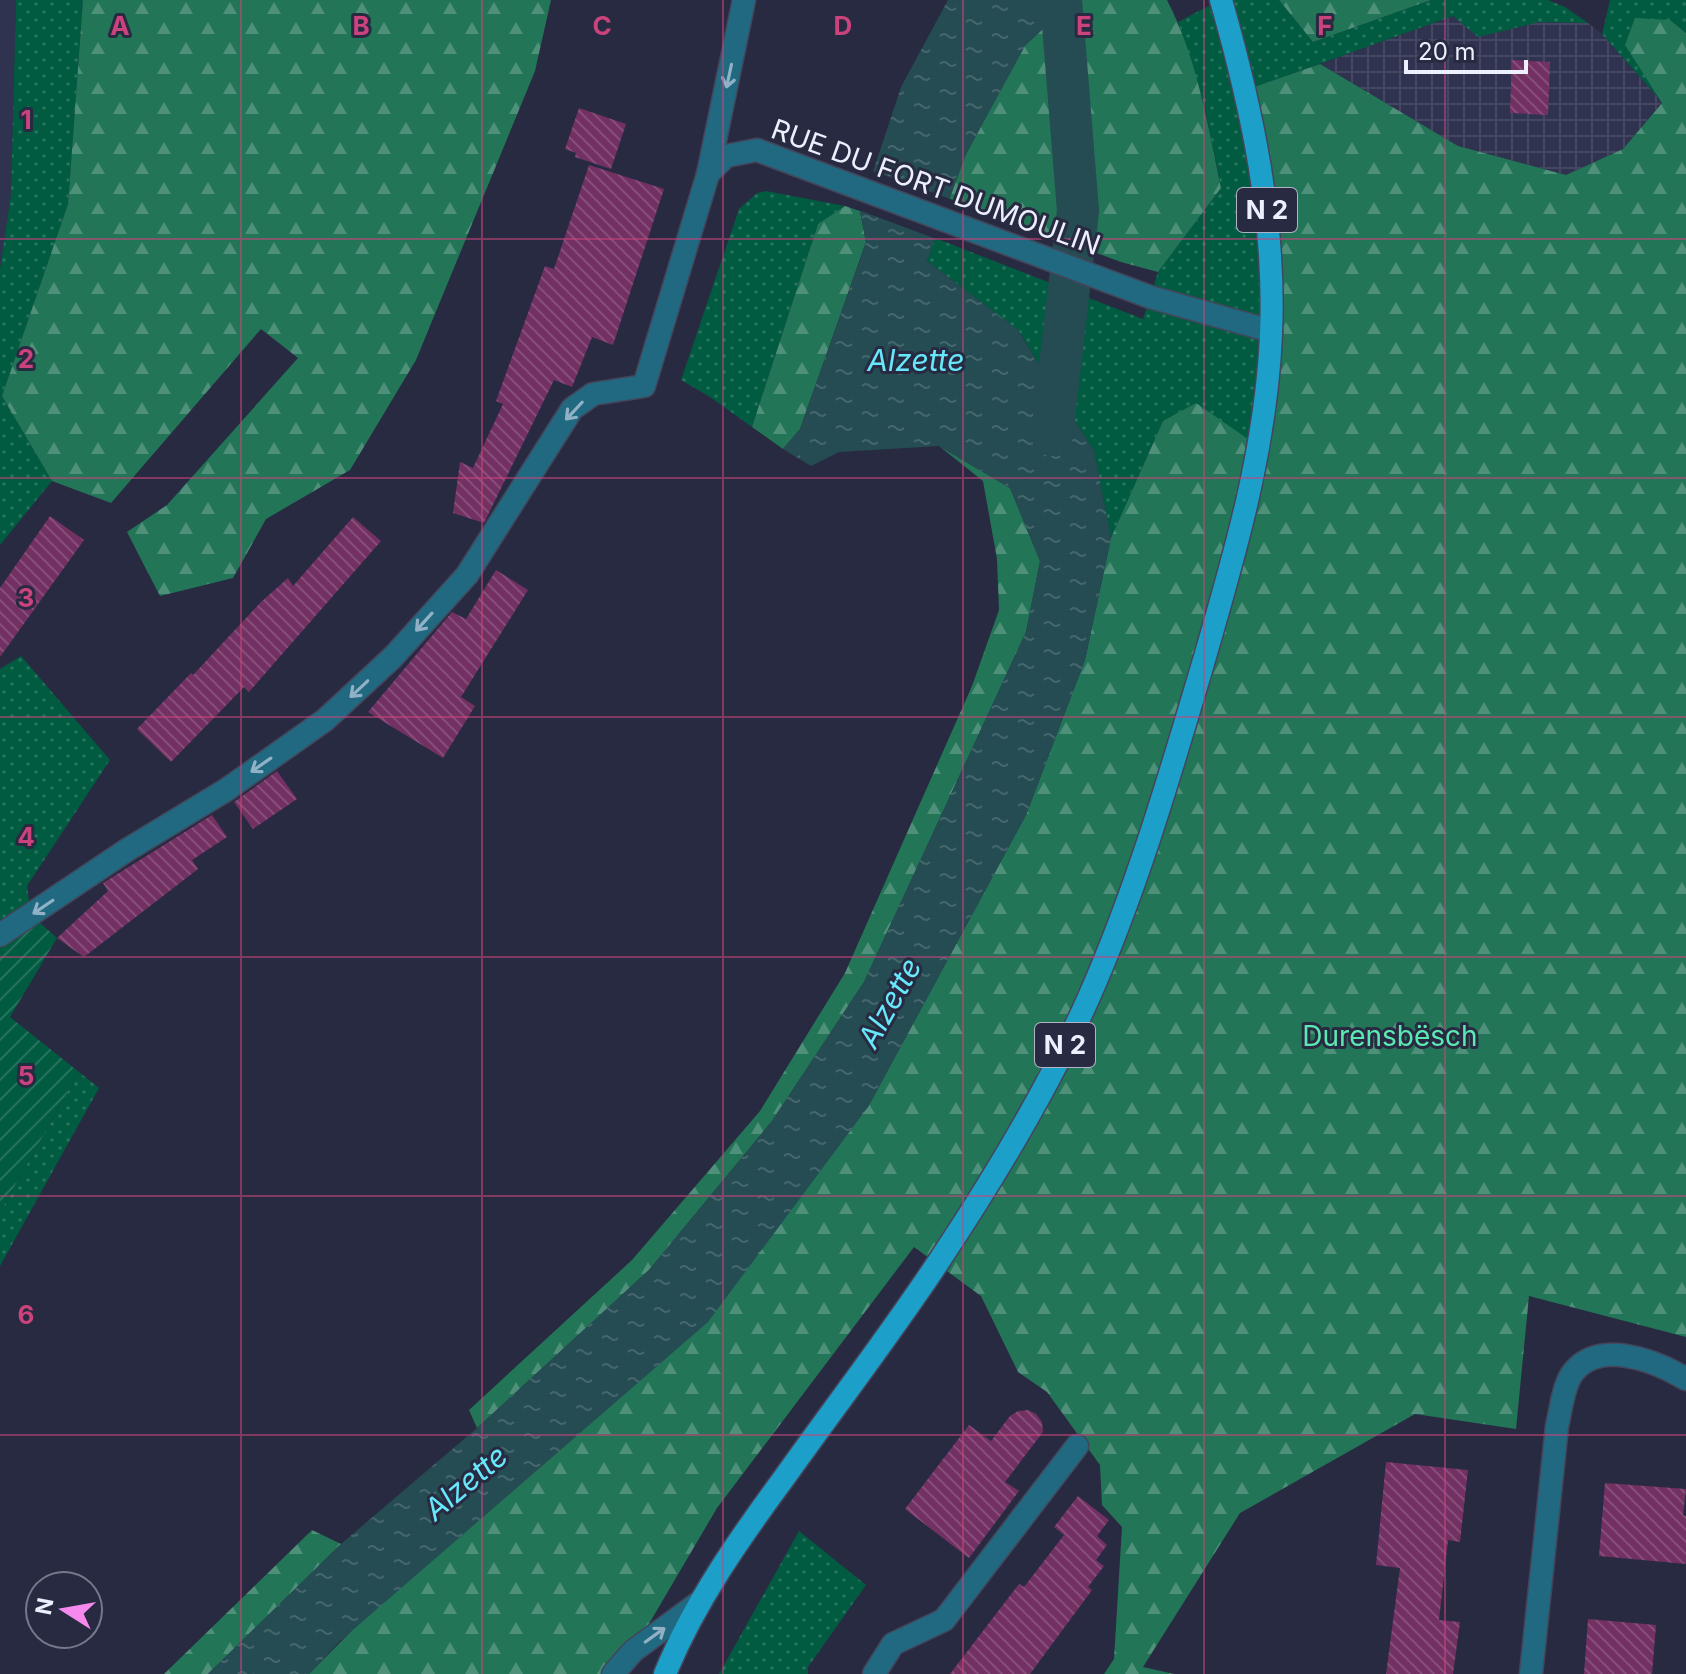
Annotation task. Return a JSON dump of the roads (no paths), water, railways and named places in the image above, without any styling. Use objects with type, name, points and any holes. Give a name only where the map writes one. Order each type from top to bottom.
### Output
[{"type":"main road","name":"N 2","points":[[665,1674],[701,1601],[750,1525],[938,1263],[1020,1134],[1088,998],[1137,876],[1240,540],[1259,446],[1271,331],[1268,215],[1246,90],[1221,0]]},
{"type":"street","points":[[0,935],[127,850],[226,790],[325,720],[393,657],[467,575],[572,409],[593,394],[644,386],[708,174],[744,0]]},
{"type":"street","name":"RUE DU FORT DUMOULIN","points":[[708,174],[726,156],[757,150],[1150,297],[1271,331]]},
{"type":"street","points":[[1531,1674],[1557,1426],[1565,1387],[1573,1373],[1588,1361],[1610,1355],[1644,1359],[1686,1379]]},
{"type":"street","points":[[874,1674],[893,1644],[944,1620],[1077,1446]]},
{"type":"street","points":[[613,1674],[633,1651],[701,1601]]},
{"type":"water","name":"Alzette","points":[[948,0],[1074,0],[1025,46],[966,154],[927,261],[1017,329],[1094,451],[1111,538],[1085,660],[1026,815],[868,1107],[708,1322],[339,1642],[309,1674],[208,1674],[341,1544],[477,1428],[649,1270],[772,1121],[864,982],[1026,632],[1040,561],[1010,488],[939,446],[839,452],[811,466],[783,449],[800,429],[866,243],[860,211],[901,87]]},
{"type":"waterway","points":[[1052,435],[1078,211],[1061,0]]},
{"type":"park label","name":"Durensbësch","points":[[1390,1036]]}]
